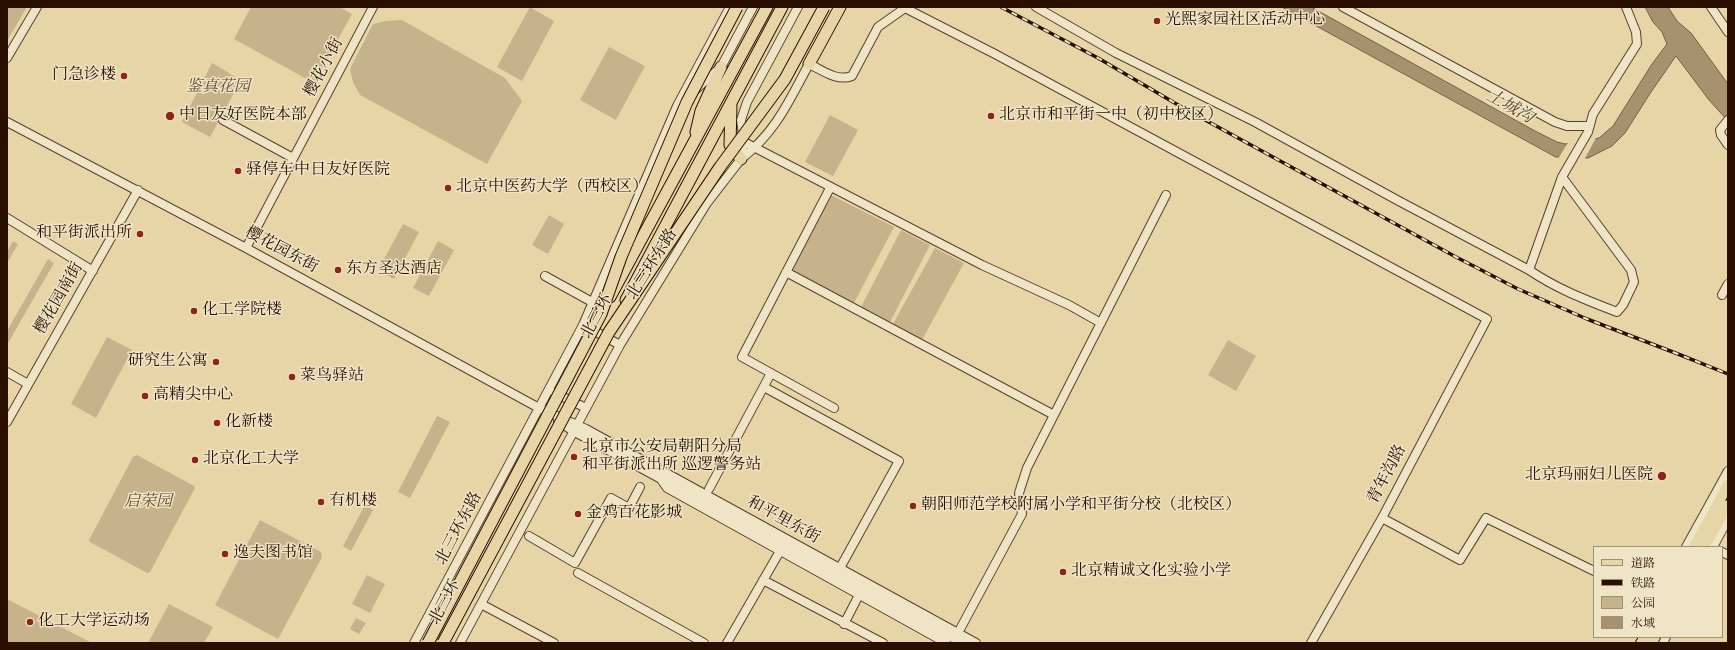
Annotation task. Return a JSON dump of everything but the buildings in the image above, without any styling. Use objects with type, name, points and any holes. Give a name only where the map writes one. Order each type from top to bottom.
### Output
[{"type":"highway","points":[[601,314],[621,257],[687,102],[738,7]]},
{"type":"highway","name":"北三环","points":[[428,643],[601,314],[767,7]]},
{"type":"highway","name":"北三环","points":[[443,643],[782,7]]},
{"type":"highway","points":[[609,332],[720,167],[785,79],[824,7]]},
{"type":"highway","points":[[809,64],[840,7]]},
{"type":"highway","points":[[693,145],[701,111],[721,68]]},
{"type":"highway","points":[[731,103],[730,145],[741,159]]},
{"type":"main road","points":[[1695,546],[1728,485]]},
{"type":"main road","points":[[1705,546],[1728,505]]},
{"type":"street","points":[[7,58],[36,7]]},
{"type":"street","name":"樱花小街","points":[[246,248],[373,7]]},
{"type":"street","points":[[677,106],[730,7]]},
{"type":"street","name":"北三环东路","points":[[414,643],[582,325],[677,106],[721,68],[753,7]]},
{"type":"street","name":"北三环东路","points":[[460,643],[620,345],[707,203],[741,159],[744,142],[741,120],[746,102],[798,7]]},
{"type":"street","points":[[1036,7],[1116,53],[1255,122],[1567,292],[1618,312],[1634,282],[1631,270],[1562,177]]},
{"type":"street","points":[[1344,7],[1556,122],[1567,126],[1588,129]]},
{"type":"street","points":[[1529,270],[1562,177],[1588,129],[1593,114],[1638,44],[1636,32],[1626,7]]},
{"type":"street","points":[[1711,7],[1728,32]]},
{"type":"street","name":"青年沟路","points":[[809,64],[837,78],[847,78],[852,76],[878,27],[905,8],[1002,58],[1487,319],[1382,518],[1311,643]]},
{"type":"street","points":[[741,159],[756,148],[778,121],[809,64]]},
{"type":"street","points":[[223,120],[293,158]]},
{"type":"street","name":"樱花园东街","points":[[7,122],[246,248],[575,428]]},
{"type":"street","points":[[1725,123],[1720,130],[1721,135],[1728,145]]},
{"type":"street","points":[[744,142],[830,188],[982,265],[1069,305],[1100,323]]},
{"type":"street","points":[[830,188],[742,357],[834,408]]},
{"type":"street","name":"樱花园南街","points":[[7,422],[138,190]]},
{"type":"street","points":[[958,633],[1022,514],[1019,493],[1027,468],[1166,195]]},
{"type":"street","points":[[7,218],[93,271]]},
{"type":"street","points":[[786,272],[1054,415]]},
{"type":"street","points":[[545,276],[592,302]]},
{"type":"street","points":[[1722,295],[1728,284]]},
{"type":"street","points":[[582,325],[620,345]]},
{"type":"street","points":[[7,372],[28,384]]},
{"type":"street","points":[[709,489],[772,373]]},
{"type":"street","points":[[764,387],[899,461],[840,568]]},
{"type":"street","points":[[549,390],[586,408]]},
{"type":"street","name":"和平里东街","points":[[575,428],[840,568],[976,643]]},
{"type":"street","name":"和平里东街","points":[[575,428],[660,478],[962,643]]},
{"type":"street","points":[[1687,546],[1728,471]]},
{"type":"street","points":[[660,478],[666,488],[946,643]]},
{"type":"street","points":[[528,536],[575,563],[611,498],[629,508],[640,487]]},
{"type":"street","points":[[1382,518],[1460,560],[1486,518],[1593,571]]},
{"type":"street","points":[[1714,546],[1728,519]]},
{"type":"street","points":[[727,643],[780,551]]},
{"type":"street","points":[[578,573],[704,643]]},
{"type":"street","points":[[763,580],[844,624],[883,643]]},
{"type":"street","points":[[844,624],[859,595]]},
{"type":"street","points":[[481,604],[554,643]]},
{"type":"green space","points":[[7,7],[27,7],[7,41]]},
{"type":"green space","points":[[251,7],[340,7],[352,14],[314,83],[234,39]]},
{"type":"green space","points":[[530,7],[554,21],[522,81],[497,67]]},
{"type":"green space","points":[[402,20],[505,78],[522,101],[487,164],[360,95],[353,82],[350,69],[373,24]]},
{"type":"green space","points":[[609,47],[645,66],[616,120],[580,100]]},
{"type":"green space","name":"鉴真花园","points":[[212,63],[241,80],[210,137],[182,122]]},
{"type":"green space","points":[[830,115],[858,130],[833,176],[805,162]]},
{"type":"green space","points":[[831,195],[894,227],[854,303],[792,271]]},
{"type":"green space","points":[[549,215],[564,224],[548,254],[532,245]]},
{"type":"green space","points":[[403,224],[419,232],[394,279],[378,270]]},
{"type":"green space","points":[[901,230],[930,245],[890,322],[861,307]]},
{"type":"green space","points":[[13,241],[18,244],[7,263],[7,252]]},
{"type":"green space","points":[[438,241],[454,250],[429,296],[413,288]]},
{"type":"green space","points":[[935,248],[964,263],[922,340],[893,324]]},
{"type":"green space","points":[[48,259],[54,263],[7,345],[7,331]]},
{"type":"green space","points":[[107,337],[132,350],[96,418],[71,404]]},
{"type":"green space","points":[[1228,340],[1256,356],[1236,391],[1208,375]]},
{"type":"green space","points":[[437,416],[450,422],[410,498],[398,492]]},
{"type":"green space","name":"启荣园","points":[[137,455],[194,486],[195,488],[150,572],[147,573],[90,542],[89,540],[133,457]]},
{"type":"green space","points":[[365,505],[373,510],[351,551],[343,546]]},
{"type":"green space","points":[[260,520],[321,552],[322,557],[278,639],[215,605]]},
{"type":"green space","points":[[367,575],[385,584],[370,613],[352,604]]},
{"type":"green space","name":"化工大学运动场","points":[[7,599],[92,643],[7,643]]},
{"type":"green space","points":[[169,604],[213,627],[204,643],[148,643]]},
{"type":"green space","points":[[356,618],[366,623],[359,634],[350,629]]},
{"type":"water","points":[[1282,7],[1311,7],[1535,131],[1557,142],[1565,144],[1599,138],[1613,126],[1652,64],[1667,44],[1662,32],[1653,22],[1645,7],[1668,7],[1677,21],[1691,33],[1728,84],[1728,121],[1709,100],[1676,56],[1625,133],[1612,146],[1588,158],[1556,157]]},
{"type":"pier","points":[[1597,136],[1584,160],[1558,159],[1569,141]]},
{"type":"railway","points":[[1001,7],[1098,58],[1185,109],[1456,257],[1518,289],[1587,319],[1728,374]]},
{"type":"place","name":"光熙家园社区活动中心","points":[[1157,21]]},
{"type":"place","name":"门急诊楼","points":[[124,76]]},
{"type":"place","name":"中日友好医院本部","points":[[170,116]]},
{"type":"place","name":"北京市和平街一中（初中校区）","points":[[991,116]]},
{"type":"place","name":"驿停车中日友好医院","points":[[238,171]]},
{"type":"place","name":"北京中医药大学（西校区）","points":[[448,188]]},
{"type":"place","name":"和平街派出所","points":[[140,234]]},
{"type":"place","name":"东方圣达酒店","points":[[338,270]]},
{"type":"place","name":"化工学院楼","points":[[194,311]]},
{"type":"place","name":"研究生公寓","points":[[216,362]]},
{"type":"place","name":"菜鸟驿站","points":[[292,377]]},
{"type":"place","name":"高精尖中心","points":[[145,396]]},
{"type":"place","name":"化新楼","points":[[217,423]]},
{"type":"place","name":"北京市公安局朝阳分局 和平街派出所 巡逻警务站","points":[[574,457]]},
{"type":"place","name":"北京化工大学","points":[[195,460]]},
{"type":"place","name":"北京玛丽妇儿医院","points":[[1662,476]]},
{"type":"place","name":"有机楼","points":[[321,502]]},
{"type":"place","name":"朝阳师范学校附属小学和平街分校（北校区）","points":[[913,506]]},
{"type":"place","name":"金鸡百花影城","points":[[578,514]]},
{"type":"place","name":"逸夫图书馆","points":[[225,554]]},
{"type":"place","name":"北京精诚文化实验小学","points":[[1063,572]]},
{"type":"place","name":"化工大学运动场","points":[[30,622]]},
{"type":"water label","name":"土城沟","points":[[1509,108]]}]
